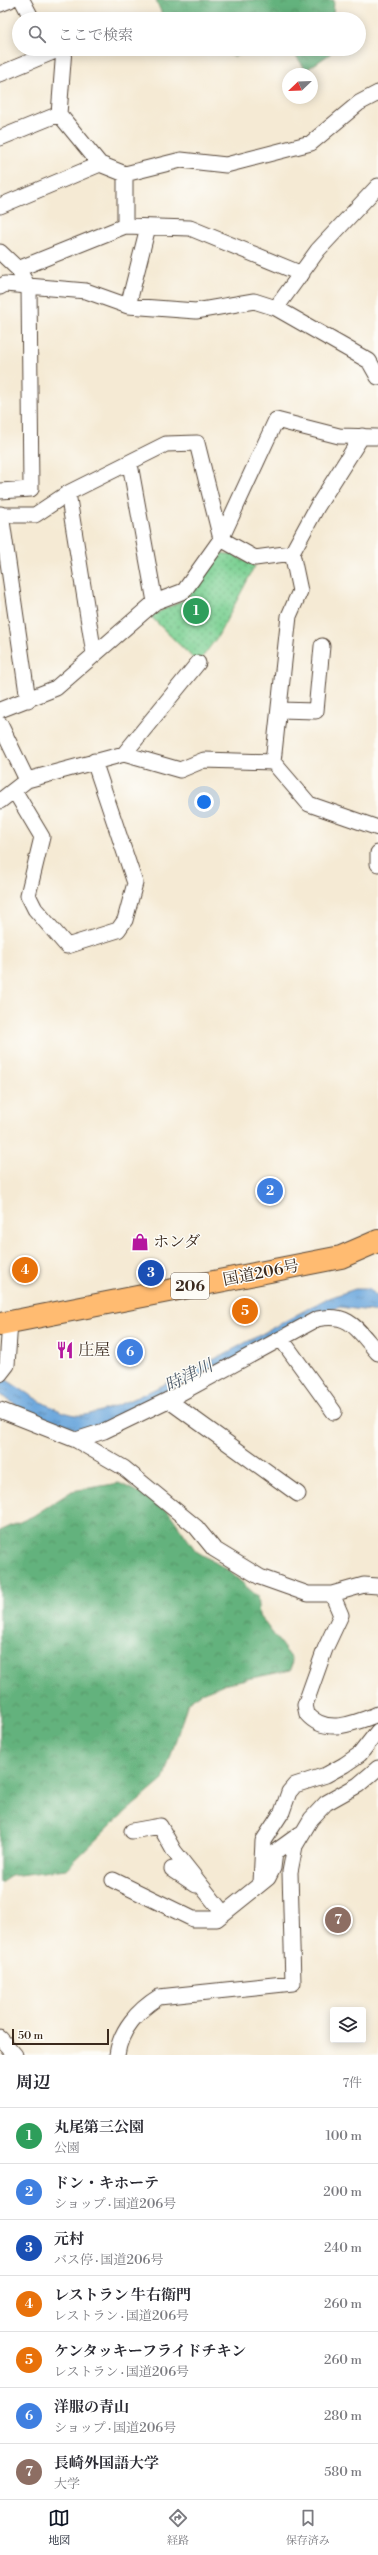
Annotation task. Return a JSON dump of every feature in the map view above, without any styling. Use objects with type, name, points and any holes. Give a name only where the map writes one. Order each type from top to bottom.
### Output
[{"type":"highway","name":"国道206号","points":[[5,1323],[341,1257],[378,1241]]},
{"type":"street","points":[[0,4],[10,0]]},
{"type":"street","points":[[22,0],[28,12]]},
{"type":"street","points":[[0,74],[43,56]]},
{"type":"street","points":[[63,56],[59,114],[100,164],[125,174],[180,160],[226,165],[311,143],[359,104],[378,93]]},
{"type":"street","points":[[0,138],[59,114]]},
{"type":"street","points":[[0,206],[100,164]]},
{"type":"street","points":[[125,174],[125,226]]},
{"type":"street","points":[[276,308],[318,250],[378,186]]},
{"type":"street","points":[[18,269],[125,226],[190,228],[302,274]]},
{"type":"street","points":[[128,306],[148,227]]},
{"type":"street","points":[[0,252],[18,269],[29,288],[30,489],[0,491]]},
{"type":"street","points":[[0,287],[6,284],[29,288],[86,291],[128,306],[196,312],[254,301],[276,308],[369,361],[378,377]]},
{"type":"street","points":[[0,710],[56,688],[155,602],[184,591],[221,538],[276,420],[339,436],[374,436]]},
{"type":"street","points":[[374,436],[317,507],[292,553],[300,591],[289,616],[274,762],[309,804],[378,828]]},
{"type":"street","points":[[28,700],[0,514],[35,515],[68,493],[130,464],[166,444],[197,443],[221,538],[255,558],[292,553]]},
{"type":"street","points":[[130,464],[155,602]]},
{"type":"street","points":[[68,493],[94,654]]},
{"type":"street","points":[[279,710],[316,711],[322,646]]},
{"type":"street","points":[[124,754],[198,663]]},
{"type":"street","points":[[0,724],[27,780]]},
{"type":"street","points":[[0,801],[27,780],[124,754],[180,770],[204,760],[274,762]]},
{"type":"street","points":[[14,790],[42,837],[28,895],[35,909],[66,946],[118,930],[125,920],[134,883],[94,761]]},
{"type":"street","points":[[378,853],[378,864]]},
{"type":"street","points":[[76,1440],[104,1431],[168,1400],[282,1340],[317,1319],[330,1316],[342,1318],[378,1354]]},
{"type":"street","points":[[4,1370],[5,1323]]},
{"type":"street","points":[[282,1340],[334,1412]]},
{"type":"street","points":[[168,1400],[298,1494]]},
{"type":"street","points":[[0,1410],[76,1440],[124,1468],[196,1527],[214,1549],[260,1577],[308,1594],[332,1594],[364,1585],[378,1586]]},
{"type":"street","points":[[332,1594],[341,1615],[325,1649],[305,1705],[307,1714],[319,1725],[329,1727],[358,1722],[378,1714]]},
{"type":"street","points":[[261,1884],[263,1841],[282,1812],[289,1792],[295,1785],[326,1775],[344,1766],[360,1754],[378,1731]]},
{"type":"street","points":[[117,2055],[118,2044],[127,2027],[146,2005],[159,1997],[293,1983],[290,1872],[295,1846],[300,1834],[311,1818],[326,1803],[358,1785],[378,1768]]},
{"type":"street","points":[[132,1830],[162,1822],[174,1851],[223,1913]]},
{"type":"street","points":[[113,1880],[193,1919],[217,1919],[268,1878],[273,1868],[275,1852],[300,1834]]},
{"type":"street","points":[[172,1869],[206,1890]]},
{"type":"street","points":[[0,2038],[15,2055]]},
{"type":"green space","points":[[156,0],[334,0],[333,12],[161,12]]},
{"type":"green space","points":[[296,56],[327,56],[309,68],[305,68]]},
{"type":"green space","points":[[222,553],[233,555],[255,566],[218,636],[198,663],[150,616],[186,599]]},
{"type":"green space","points":[[119,1483],[148,1497],[168,1511],[196,1551],[228,1570],[257,1596],[259,1615],[292,1659],[291,1670],[227,1683],[201,1693],[188,1702],[163,1780],[114,1822],[66,1869],[11,1876],[0,1883],[0,1531],[33,1516],[72,1491]]},
{"type":"water","name":"時津川","points":[[355,1289],[369,1289],[378,1297],[378,1312],[340,1307],[324,1312],[233,1360],[91,1430],[65,1429],[53,1426],[0,1395],[0,1363],[5,1379],[47,1405],[65,1413],[75,1415],[94,1413],[123,1403],[159,1387],[238,1347],[326,1299]]},
{"type":"place","name":"丸尾第三公園","points":[[196,611]]},
{"type":"place","name":"ドン・キホーテ","points":[[270,1191]]},
{"type":"place","name":"ホンダ","points":[[140,1242]]},
{"type":"place","name":"レストラン 牛右衛門","points":[[25,1270]]},
{"type":"place","name":"元村","points":[[151,1273]]},
{"type":"place","name":"ケンタッキーフライドチキン","points":[[245,1311]]},
{"type":"place","name":"庄屋","points":[[65,1350]]},
{"type":"place","name":"洋服の青山","points":[[130,1352]]},
{"type":"place","name":"長崎外国語大学","points":[[338,1920]]}]
